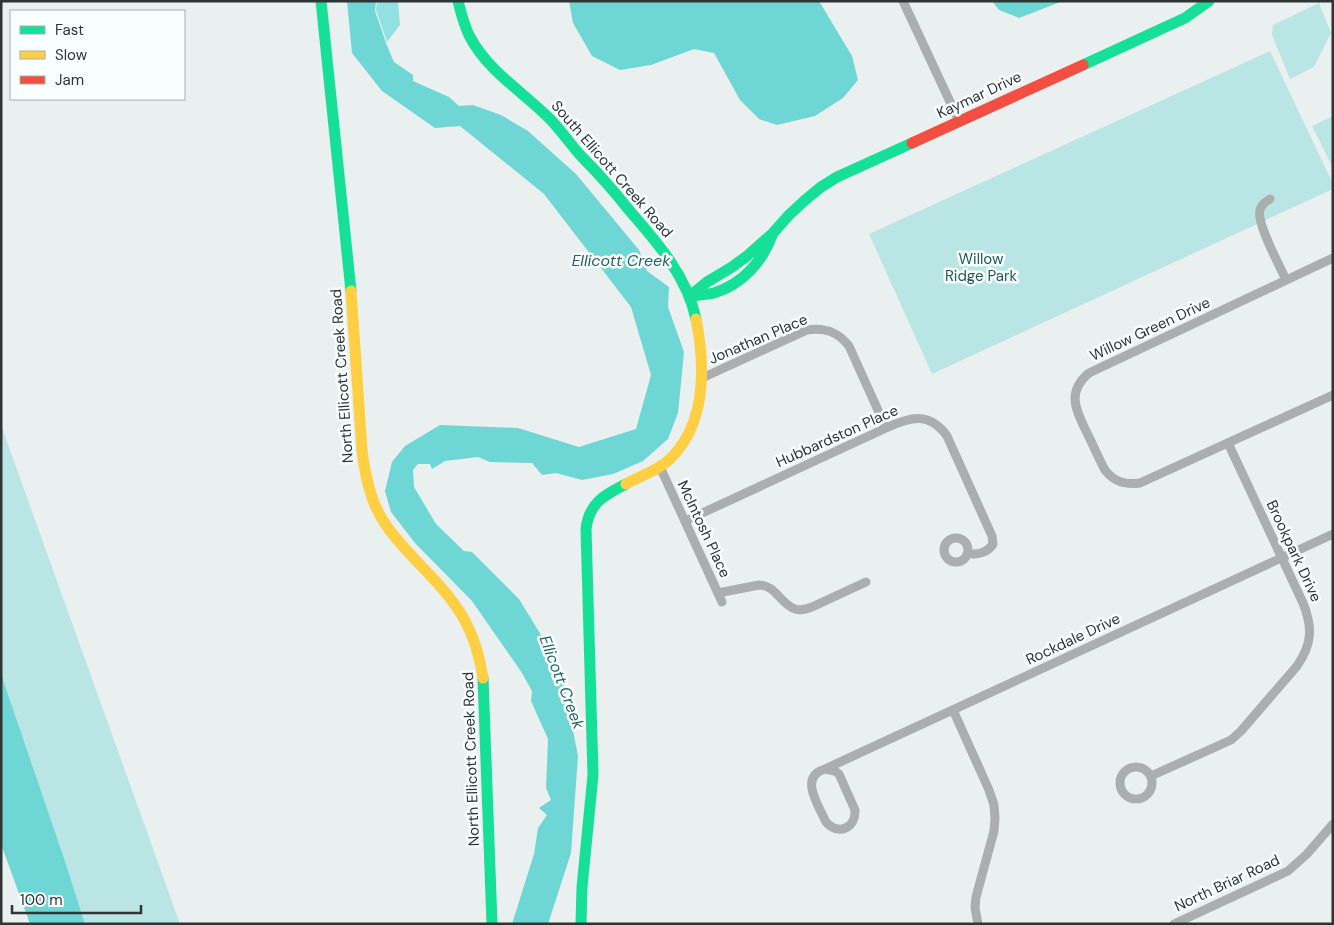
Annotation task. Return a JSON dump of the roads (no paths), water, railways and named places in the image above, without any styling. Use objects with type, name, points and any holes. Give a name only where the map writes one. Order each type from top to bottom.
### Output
[{"type":"street","name":"North Ellicott Creek Road","points":[[320,1],[351,288],[357,359],[362,462],[369,490],[380,516],[400,545],[451,599],[462,615],[477,645],[482,663],[484,682],[492,924]]},
{"type":"street","name":"South Ellicott Creek Road","points":[[458,1],[465,30],[480,53],[499,74],[550,119],[669,257],[680,274],[690,296],[696,314],[699,335],[702,378],[694,417],[688,433],[676,453],[667,463],[599,499],[591,508],[586,520],[593,775],[580,901],[581,924]]},
{"type":"street","points":[[903,1],[959,121]]},
{"type":"street","name":"Kaymar Drive","points":[[690,296],[706,282],[732,267],[773,233],[804,201],[837,177],[1185,18],[1209,1]]},
{"type":"street","points":[[1270,199],[1264,202],[1259,211],[1260,223],[1286,280]]},
{"type":"street","name":"Willow Green Drive","points":[[1333,258],[1089,373],[1078,385],[1075,392],[1075,400],[1077,411],[1105,470],[1116,480],[1124,484],[1132,484],[1140,483],[1333,395]]},
{"type":"street","name":"Jonathan Place","points":[[702,378],[807,330],[817,328],[828,330],[843,338],[849,346],[886,428]]},
{"type":"street","name":"Hubbardston Place","points":[[685,521],[904,420],[925,419],[942,429],[947,436],[993,541],[992,547],[989,549],[974,555],[968,553]]},
{"type":"street","name":"Brookpark Drive","points":[[1151,776],[1232,740],[1297,666],[1308,648],[1310,625],[1308,614],[1228,443]]},
{"type":"street","name":"McIntosh Place","points":[[660,467],[722,602]]},
{"type":"street","name":"Rockdale Drive","points":[[825,769],[839,774],[855,810],[856,816],[854,821],[845,828],[834,828],[826,822],[811,788],[813,777],[820,770],[1333,534]]},
{"type":"street","points":[[718,593],[764,585],[772,589],[789,606],[804,610],[866,582]]},
{"type":"street","points":[[953,710],[994,805],[994,831],[976,897],[975,908],[978,924]]},
{"type":"street","name":"North Briar Road","points":[[1174,924],[1288,871],[1307,854],[1333,824]]},
{"type":"water","name":"Ellicott Creek","points":[[347,1],[376,1],[375,11],[394,62],[413,75],[413,81],[449,97],[459,106],[473,105],[501,115],[528,131],[576,174],[639,250],[647,271],[669,287],[668,307],[684,352],[678,413],[668,439],[643,461],[613,474],[582,480],[556,473],[542,475],[532,463],[490,462],[478,457],[445,461],[432,469],[430,464],[418,464],[413,470],[414,487],[436,524],[464,551],[472,552],[519,599],[549,648],[565,690],[578,756],[571,853],[548,924],[512,924],[534,854],[538,828],[547,815],[539,808],[551,800],[546,788],[548,739],[531,701],[532,691],[522,673],[472,601],[415,543],[391,512],[385,491],[392,462],[405,446],[440,425],[518,428],[579,447],[636,429],[651,375],[631,307],[544,194],[460,126],[435,128],[382,91],[352,53]]},
{"type":"water","points":[[569,1],[819,1],[852,56],[858,80],[843,98],[815,116],[777,125],[759,119],[740,100],[714,53],[694,49],[651,65],[620,70],[592,56],[573,23]]},
{"type":"water","points":[[992,1],[1063,1],[1019,18],[999,10]]},
{"type":"water","points":[[1,674],[85,924],[30,924],[1,844]]},
{"type":"park label","name":"Willow Ridge Park","points":[[981,268]]}]
